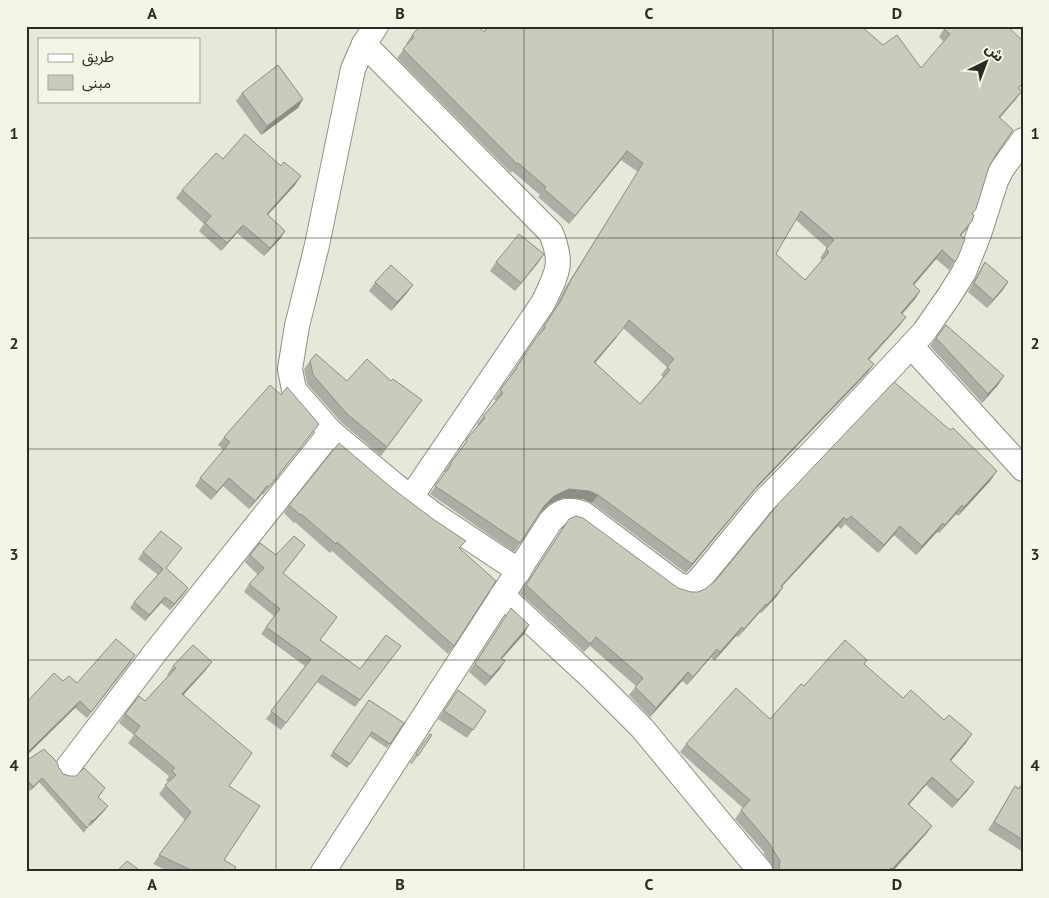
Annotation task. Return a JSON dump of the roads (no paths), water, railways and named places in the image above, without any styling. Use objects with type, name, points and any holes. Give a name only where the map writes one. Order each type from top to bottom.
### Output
[{"type":"street","points":[[411,497],[543,303],[554,280],[559,263],[557,246],[551,233],[370,35],[353,69],[297,326],[290,369],[294,390],[331,432],[411,497],[519,570]]},
{"type":"street","points":[[322,872],[502,595],[557,514],[566,510],[575,510],[584,514],[677,584],[685,588],[691,588],[763,502],[924,332],[964,272],[979,234],[996,181],[1002,169],[1023,140]]},
{"type":"street","points":[[911,346],[1023,469]]},
{"type":"street","points":[[68,767],[154,654],[331,432]]},
{"type":"street","points":[[502,595],[595,680],[642,728],[761,872]]}]
